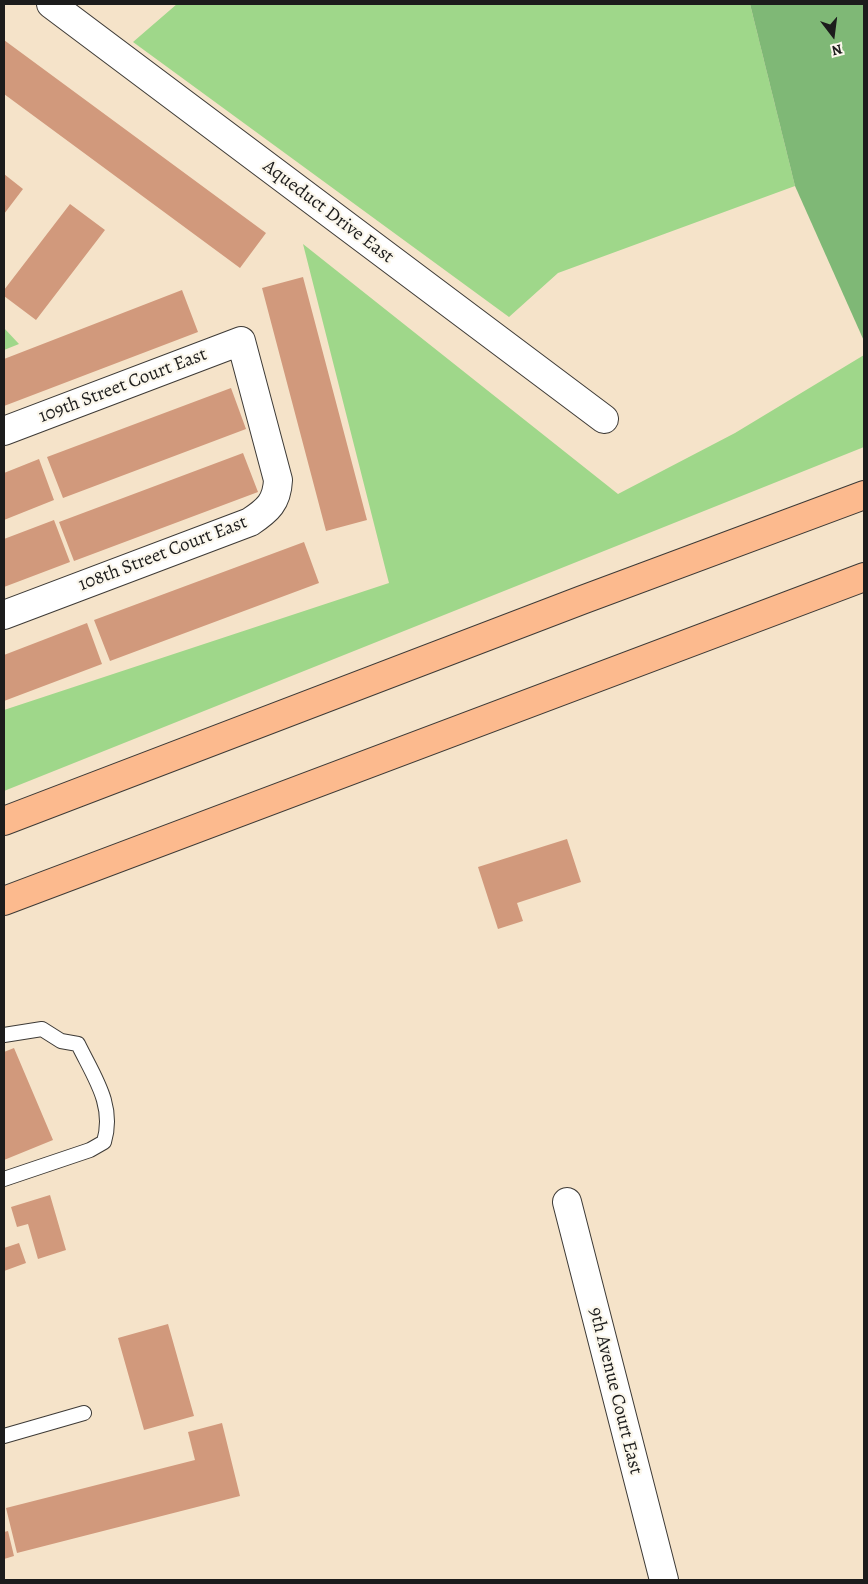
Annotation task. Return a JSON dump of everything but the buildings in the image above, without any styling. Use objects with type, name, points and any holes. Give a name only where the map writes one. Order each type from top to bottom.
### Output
[{"type":"highway","points":[[4,822],[582,600],[864,495]]},
{"type":"highway","points":[[4,901],[864,577]]},
{"type":"street","name":"Aqueduct Drive East","points":[[65,8],[604,419]]},
{"type":"street","name":"109th Street Court East","points":[[4,431],[242,341]]},
{"type":"street","name":"108th Street Court East","points":[[4,615],[250,522],[266,512],[274,502],[278,480],[242,341]]},
{"type":"street","name":"9th Avenue Court East","points":[[567,1202],[664,1580]]},
{"type":"lane","points":[[4,1035],[42,1029],[61,1041],[78,1044],[101,1090],[108,1117],[104,1142],[90,1150],[4,1179]]},
{"type":"lane","points":[[4,1436],[84,1413]]},
{"type":"green space","points":[[177,4],[750,4],[795,186],[558,273],[509,317],[133,42]]},
{"type":"green space","points":[[750,4],[864,4],[864,341],[795,186]]},
{"type":"green space","points":[[303,244],[618,494],[735,433],[864,355],[864,447],[4,791],[4,710],[389,583]]},
{"type":"green space","points":[[4,328],[19,344],[4,350]]}]
